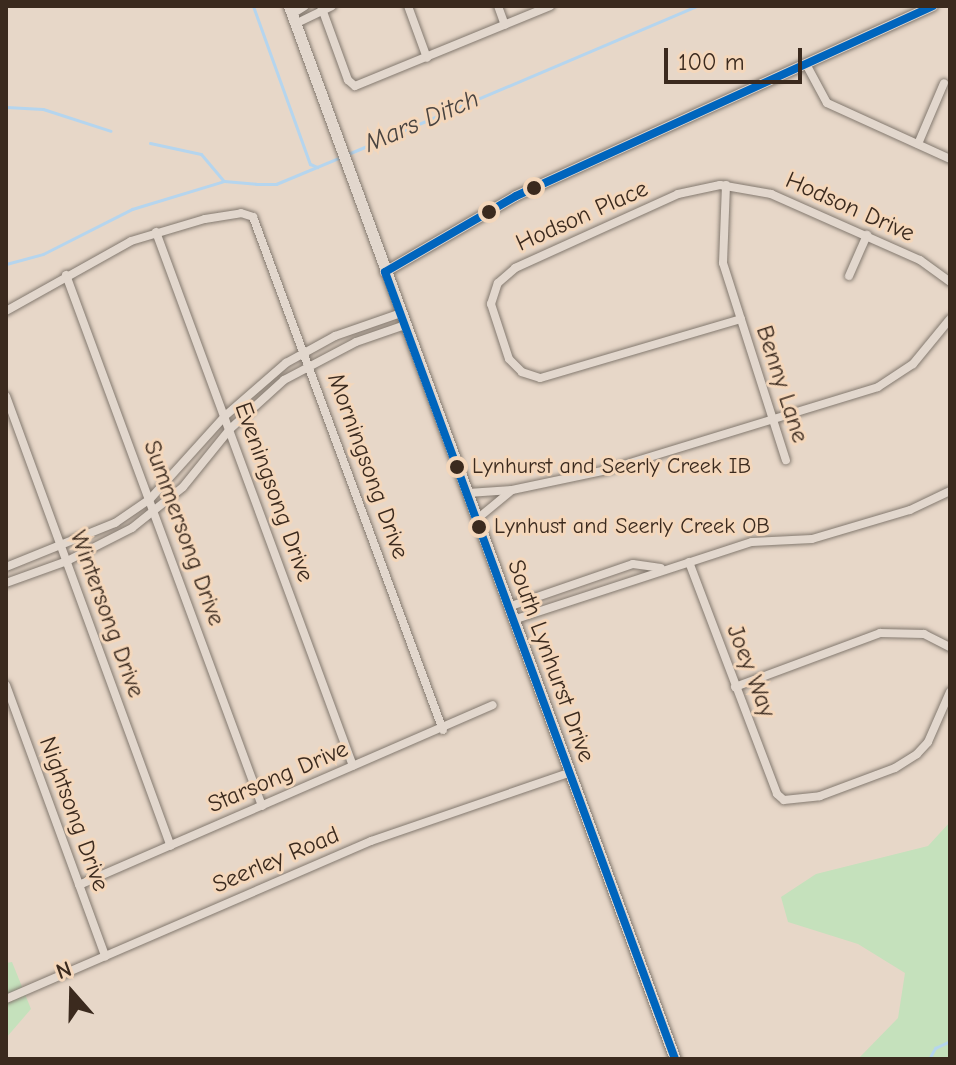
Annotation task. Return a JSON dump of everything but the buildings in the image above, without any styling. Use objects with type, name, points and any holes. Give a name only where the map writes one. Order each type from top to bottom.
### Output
[{"type":"main road","name":"South Lynhurst Drive","points":[[292,15],[675,1059]]},
{"type":"street","points":[[292,15],[305,6]]},
{"type":"street","points":[[292,15],[332,6]]},
{"type":"street","points":[[408,6],[427,58]]},
{"type":"street","points":[[498,6],[505,25]]},
{"type":"street","points":[[322,9],[353,85],[427,58],[550,6]]},
{"type":"street","points":[[385,272],[516,196],[933,6]]},
{"type":"street","points":[[806,64],[827,103],[950,159]]},
{"type":"street","points":[[918,144],[944,83]]},
{"type":"street","name":"Hodson Drive","points":[[726,185],[763,191],[867,235],[924,262],[950,282]]},
{"type":"street","name":"Benny Lane","points":[[726,185],[722,253],[786,460]]},
{"type":"street","name":"Hodson Place","points":[[726,185],[678,194],[515,268],[498,283],[491,311],[511,362],[540,378],[741,319]]},
{"type":"street","name":"Morningsong Drive","points":[[156,232],[226,215],[253,217],[305,350],[443,730]]},
{"type":"street","points":[[6,311],[66,275],[156,232]]},
{"type":"street","name":"Eveningsong Drive","points":[[156,232],[353,766]]},
{"type":"street","points":[[849,276],[867,235]]},
{"type":"street","name":"Summersong Drive","points":[[66,275],[262,806]]},
{"type":"street","points":[[6,567],[62,548],[115,523],[150,499],[225,416],[305,350],[401,313]]},
{"type":"street","points":[[468,493],[512,490],[607,470],[896,378],[950,319]]},
{"type":"street","points":[[6,583],[67,561],[155,511],[183,487],[230,429],[284,380],[310,364],[405,325]]},
{"type":"street","name":"Wintersong Drive","points":[[6,396],[171,846]]},
{"type":"street","points":[[477,519],[512,490]]},
{"type":"street","points":[[513,620],[752,542],[812,539],[910,510],[950,491]]},
{"type":"street","name":"Joey Way","points":[[689,562],[777,794],[797,802],[895,768],[928,742],[950,692]]},
{"type":"street","points":[[508,607],[633,564],[666,569]]},
{"type":"street","points":[[735,687],[880,633],[924,634],[950,647]]},
{"type":"street","name":"Nightsong Drive","points":[[6,685],[105,956]]},
{"type":"street","name":"Starsong Drive","points":[[79,885],[443,730],[492,705]]},
{"type":"street","name":"Seerley Road","points":[[6,999],[371,841],[568,773]]},
{"type":"green space","points":[[950,822],[950,1059],[858,1059],[898,1018],[905,973],[858,944],[788,922],[781,897],[816,874],[928,846]]},
{"type":"green space","points":[[12,962],[31,1009],[6,1038],[6,963]]},
{"type":"waterway","points":[[253,6],[310,164],[317,167]]},
{"type":"waterway","name":"Mars Ditch","points":[[348,154],[697,6]]},
{"type":"waterway","name":"Mars Ditch","points":[[6,107],[43,109],[111,131]]},
{"type":"waterway","name":"Mars Ditch","points":[[150,143],[201,154],[224,181],[256,184],[276,184],[341,157]]},
{"type":"waterway","points":[[6,264],[43,254],[132,209],[224,181]]},
{"type":"waterway","points":[[929,1059],[935,1048],[950,1041]]},
{"type":"transit line","points":[[385,272],[516,196],[933,6]]},
{"type":"transit line","points":[[385,272],[675,1059]]},
{"type":"place","name":"Lynhurst and Seerly Creek IB","points":[[457,467]]},
{"type":"place","name":"Lynhust and Seerly Creek OB","points":[[479,527]]}]
